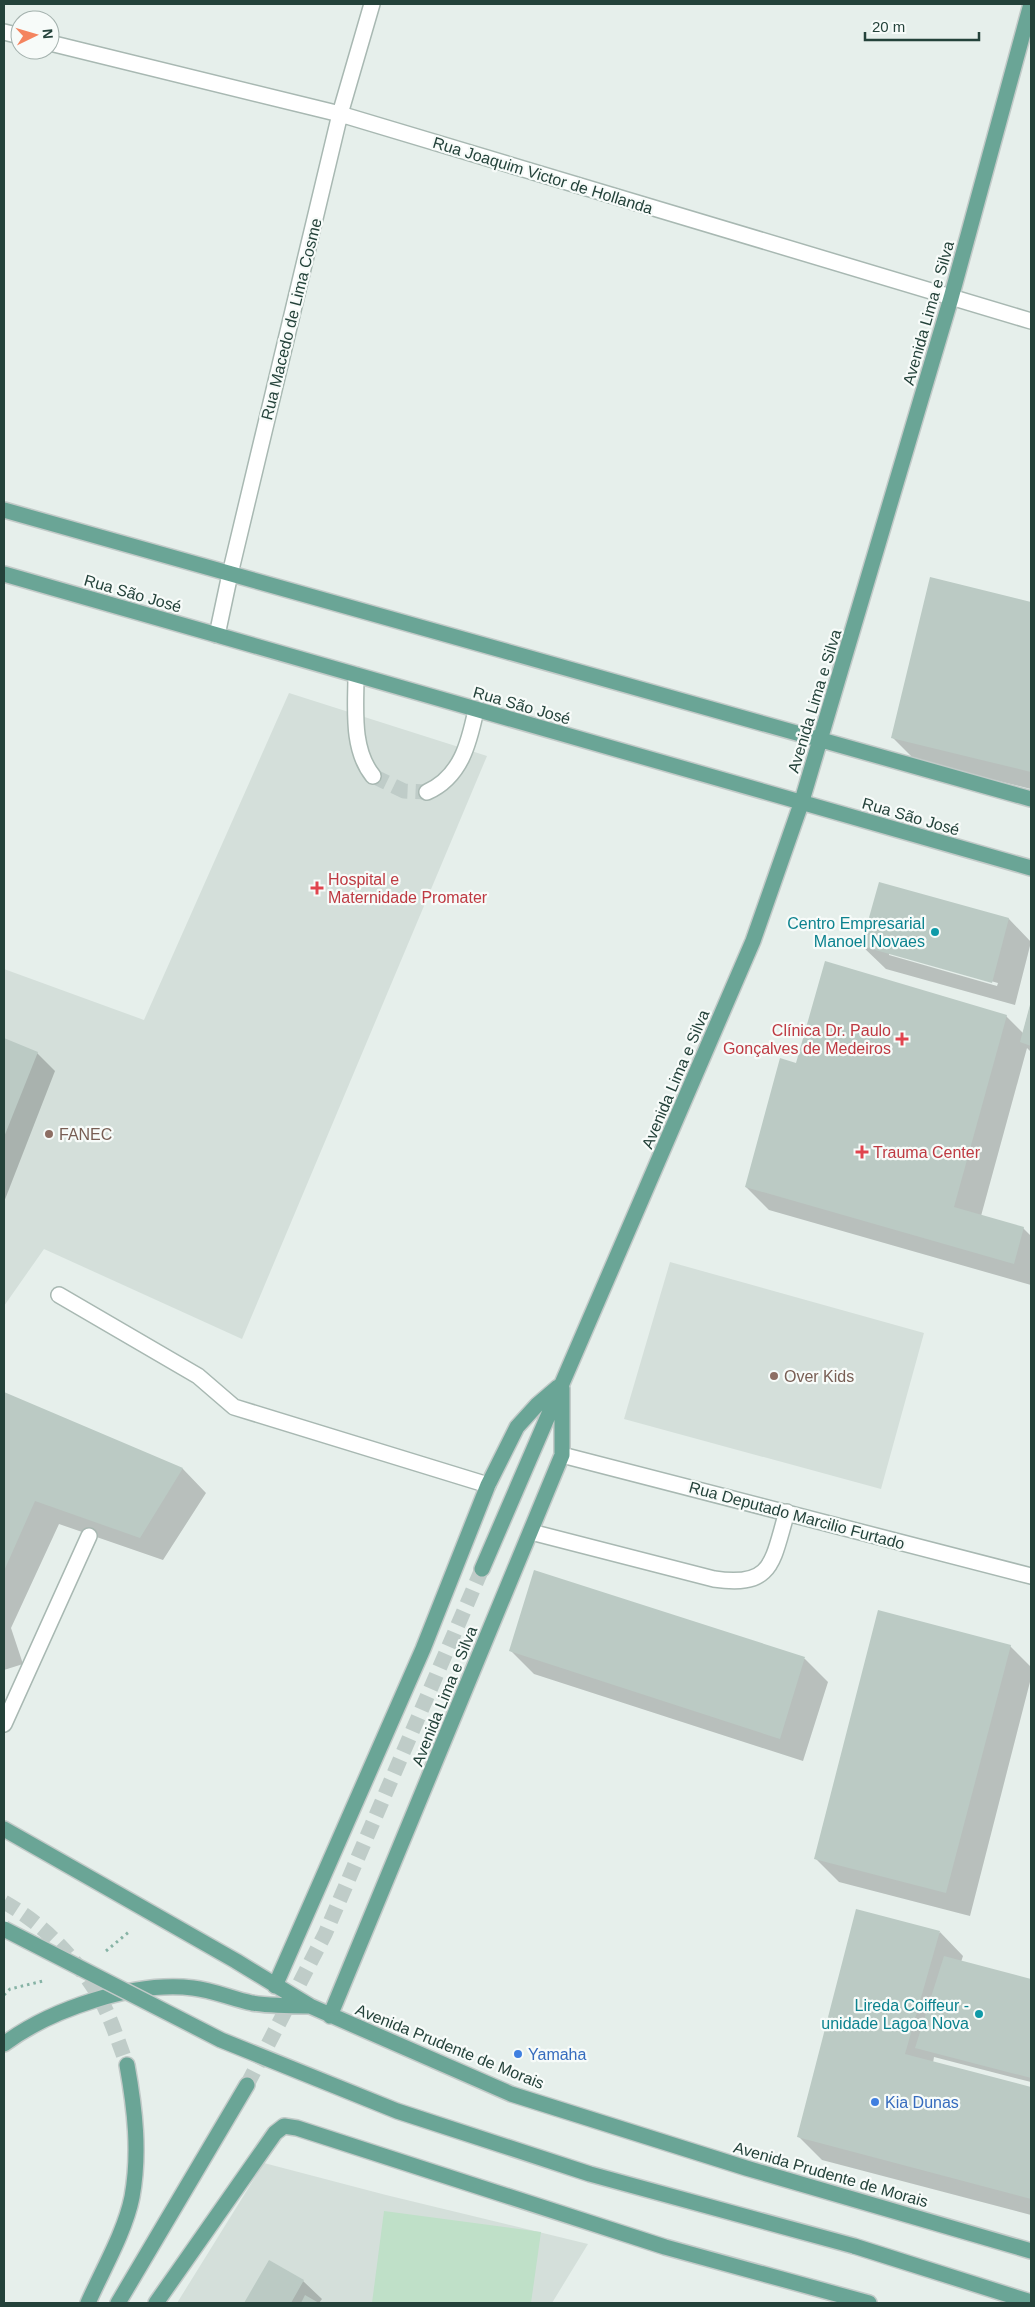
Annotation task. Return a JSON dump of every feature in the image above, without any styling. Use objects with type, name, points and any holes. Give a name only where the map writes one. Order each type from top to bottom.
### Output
[{"type":"main road","name":"Avenida Lima e Silva","points":[[330,2016],[562,1455],[562,1384],[753,941],[802,804],[951,298],[1031,4]]},
{"type":"main road","points":[[4,510],[1031,799]]},
{"type":"main road","name":"Rua São José","points":[[4,574],[1031,868]]},
{"type":"main road","name":"Avenida Lima e Silva","points":[[275,1986],[423,1649],[488,1485],[518,1427],[537,1405],[562,1384]]},
{"type":"main road","points":[[482,1569],[562,1384]]},
{"type":"main road","name":"Avenida Prudente de Morais","points":[[4,1829],[236,1961],[310,2006],[511,2094],[746,2168],[1031,2250]]},
{"type":"main road","points":[[4,1929],[221,2040],[397,2111],[590,2174],[854,2246],[1031,2302]]},
{"type":"main road","points":[[4,2044],[19,2032],[62,2010],[137,1990],[162,1987],[194,1988],[252,2003],[280,2006],[310,2006]]},
{"type":"main road","points":[[88,2303],[120,2232],[132,2199],[137,2150],[134,2104],[127,2064]]},
{"type":"main road","points":[[118,2303],[247,2086]]},
{"type":"main road","points":[[156,2303],[275,2133],[284,2126],[305,2130],[665,2247],[869,2303]]},
{"type":"street","name":"Rua Macedo de Lima Cosme","points":[[217,635],[340,114],[372,4]]},
{"type":"street","name":"Rua Joaquim Victor de Hollanda","points":[[60,45],[340,114],[1031,322]]},
{"type":"street","points":[[356,675],[358,742],[364,766],[373,776]]},
{"type":"street","points":[[428,792],[440,787],[460,763],[470,738],[476,710]]},
{"type":"street","points":[[60,1295],[198,1376],[234,1407],[488,1485]]},
{"type":"street","name":"Rua Deputado Marcilio Furtado","points":[[562,1455],[1031,1576]]},
{"type":"street","points":[[530,1532],[714,1579],[736,1582],[756,1579],[772,1563],[788,1512]]},
{"type":"street","points":[[4,1724],[89,1536]]},
{"type":"shaded area","name":"Hospital e Maternidade Promater","points":[[289,693],[487,756],[242,1339],[44,1249],[4,1306],[4,969],[144,1020]]},
{"type":"shaded area","name":"Over Kids","points":[[670,1262],[924,1333],[881,1489],[624,1419]]},
{"type":"shaded area","points":[[264,2163],[588,2244],[552,2303],[177,2303]]},
{"type":"green space","points":[[384,2211],[541,2232],[531,2303],[372,2303]]},
{"type":"building","points":[[930,577],[1031,602],[1031,772],[891,738]]},
{"type":"building","name":"Centro Empresarial Manoel Novaes","points":[[879,882],[1009,918],[992,983],[861,946]]},
{"type":"building","name":"Trauma Center","points":[[825,961],[1007,1015],[954,1207],[1024,1227],[1014,1264],[745,1187],[780,1058],[796,1063]]},
{"type":"building","points":[[1031,1001],[1031,1046],[1020,1042]]},
{"type":"building","points":[[4,1038],[38,1052],[4,1137]]},
{"type":"building","points":[[4,1392],[183,1468],[140,1538],[35,1501],[4,1571]]},
{"type":"building","points":[[534,1570],[805,1657],[780,1739],[509,1651]]},
{"type":"building","points":[[878,1610],[1011,1645],[946,1893],[814,1859]]},
{"type":"building","points":[[856,1909],[940,1931],[905,2054],[1031,2087],[1031,2199],[797,2137]]},
{"type":"building","name":"Lireda Coiffeur - unidade Lagoa Nova","points":[[944,1956],[1031,1979],[1031,2078],[915,2048]]},
{"type":"building","points":[[269,2260],[304,2280],[291,2303],[244,2303]]},
{"type":"building","points":[[305,2295],[319,2303],[301,2303]]},
{"type":"tunnel","points":[[373,776],[404,791],[427,792]]},
{"type":"tunnel","points":[[247,2085],[325,1934],[482,1569]]},
{"type":"tunnel","points":[[4,1902],[44,1930],[67,1953],[88,1979],[102,2001],[127,2065]]},
{"type":"place","name":"Hospital e Maternidade Promater","points":[[317,888]]},
{"type":"place","name":"Centro Empresarial Manoel Novaes","points":[[935,932]]},
{"type":"place","name":"Clínica Dr. Paulo Gonçalves de Medeiros","points":[[902,1039]]},
{"type":"place","name":"FANEC","points":[[49,1134]]},
{"type":"place","name":"Trauma Center","points":[[862,1152]]},
{"type":"place","name":"Over Kids","points":[[774,1376]]},
{"type":"place","name":"Lireda Coiffeur - unidade Lagoa Nova","points":[[979,2014]]},
{"type":"place","name":"Yamaha","points":[[518,2054]]},
{"type":"place","name":"Kia Dunas","points":[[875,2102]]}]
